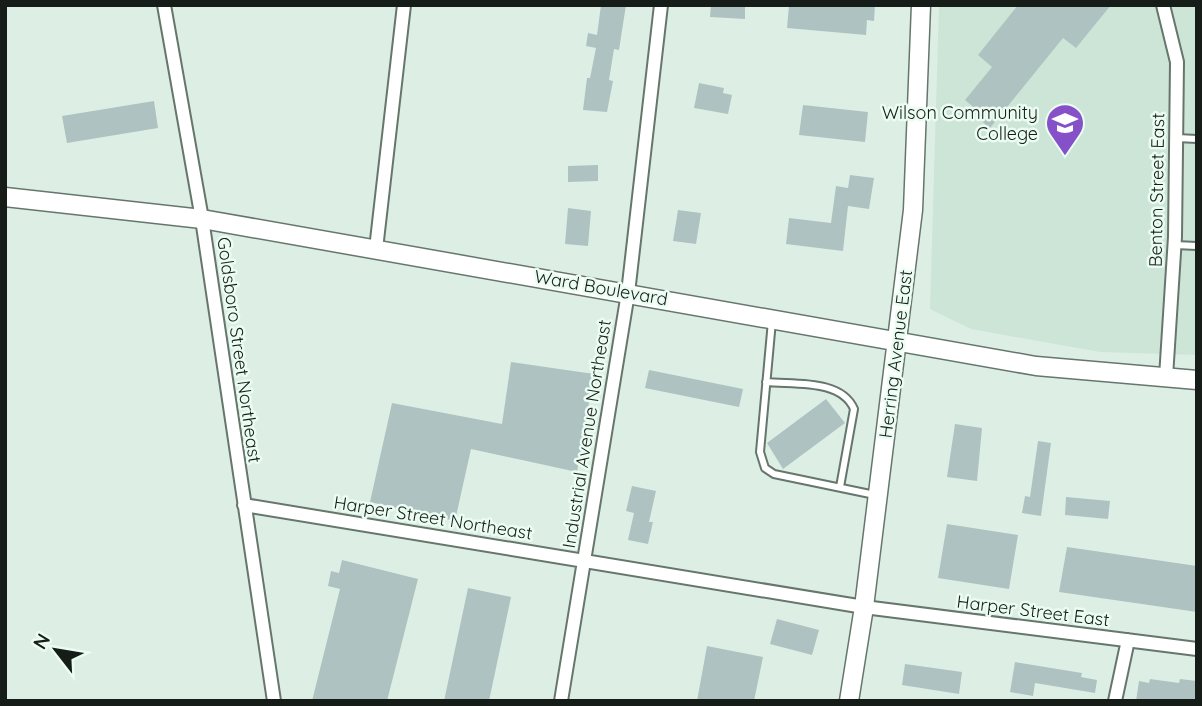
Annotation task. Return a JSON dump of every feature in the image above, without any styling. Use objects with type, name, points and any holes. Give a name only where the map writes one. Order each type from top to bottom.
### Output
[{"type":"main road","name":"Herring Avenue East","points":[[849,701],[879,495],[913,210],[921,5]]},
{"type":"main road","name":"Ward Boulevard","points":[[5,197],[202,219],[1036,366],[1197,380]]},
{"type":"street","name":"Goldsboro Street Northeast","points":[[164,5],[202,219],[274,701]]},
{"type":"street","points":[[376,249],[404,5]]},
{"type":"street","name":"Industrial Avenue Northeast","points":[[561,701],[628,293],[661,5]]},
{"type":"street","name":"Benton Street East","points":[[1163,5],[1177,62],[1175,245],[1166,377]]},
{"type":"street","name":"Harper Street Northeast","points":[[244,505],[864,607]]},
{"type":"street","name":"Harper Street East","points":[[864,607],[1197,649]]},
{"type":"street","points":[[1115,701],[1128,640]]},
{"type":"lane","points":[[1177,138],[1197,139]]},
{"type":"lane","points":[[1175,245],[1197,246]]},
{"type":"lane","points":[[772,319],[760,452],[765,468],[774,474],[879,495]]},
{"type":"lane","points":[[766,382],[830,388],[850,399],[854,409],[840,487]]},
{"type":"shaded area","name":"Wilson Community College","points":[[939,5],[1197,5],[1197,355],[1100,352],[971,329],[930,309]]},
{"type":"building","points":[[601,5],[626,5],[619,50],[614,49],[609,80],[613,81],[607,112],[583,110],[587,78],[590,78],[596,48],[586,46],[588,33],[597,35]]},
{"type":"building","points":[[711,5],[745,5],[745,19],[710,17]]},
{"type":"building","points":[[789,5],[875,5],[874,21],[867,20],[866,35],[787,28]]},
{"type":"building","points":[[1018,5],[1111,5],[1076,48],[1063,38],[990,128],[973,114],[977,110],[965,100],[992,67],[978,55]]},
{"type":"building","points":[[699,83],[724,88],[723,93],[732,95],[728,114],[694,108]]},
{"type":"building","points":[[154,101],[158,128],[67,143],[62,116]]},
{"type":"building","points":[[803,105],[868,112],[865,142],[799,135]]},
{"type":"building","points":[[598,165],[598,181],[568,182],[568,166]]},
{"type":"building","points":[[850,175],[874,178],[869,209],[848,206],[843,251],[786,244],[789,218],[831,223],[836,186],[848,188]]},
{"type":"building","points":[[568,208],[591,211],[588,246],[565,244]]},
{"type":"building","points":[[678,210],[701,213],[696,244],[673,241]]},
{"type":"building","points":[[511,362],[594,374],[577,472],[471,449],[455,521],[370,502],[392,403],[502,424]]},
{"type":"building","points":[[649,370],[743,389],[739,407],[645,388]]},
{"type":"building","points":[[826,399],[845,423],[783,469],[767,443]]},
{"type":"building","points":[[955,424],[982,428],[977,481],[947,477]]},
{"type":"building","points":[[1038,441],[1051,443],[1041,516],[1022,513],[1025,496],[1030,497]]},
{"type":"building","points":[[632,486],[656,491],[649,522],[653,522],[648,544],[628,540],[634,513],[626,511]]},
{"type":"building","points":[[1066,497],[1110,501],[1108,519],[1065,515]]},
{"type":"building","points":[[947,524],[1018,535],[1009,589],[938,578]]},
{"type":"building","points":[[1067,547],[1197,566],[1197,612],[1059,592]]},
{"type":"building","points":[[342,560],[418,579],[387,701],[312,701],[340,589],[328,586],[331,571],[339,573]]},
{"type":"building","points":[[468,588],[511,597],[489,701],[444,701]]},
{"type":"building","points":[[777,619],[819,630],[812,655],[770,644]]},
{"type":"building","points":[[707,646],[763,657],[754,701],[697,701]]},
{"type":"building","points":[[1015,662],[1082,673],[1081,677],[1097,680],[1095,693],[1035,683],[1033,696],[1010,692]]},
{"type":"building","points":[[905,664],[962,672],[959,694],[902,685]]},
{"type":"building","points":[[1150,679],[1179,683],[1180,679],[1197,681],[1197,701],[1136,701],[1139,681],[1149,683]]},
{"type":"place","name":"Wilson Community College","points":[[1065,157]]}]
